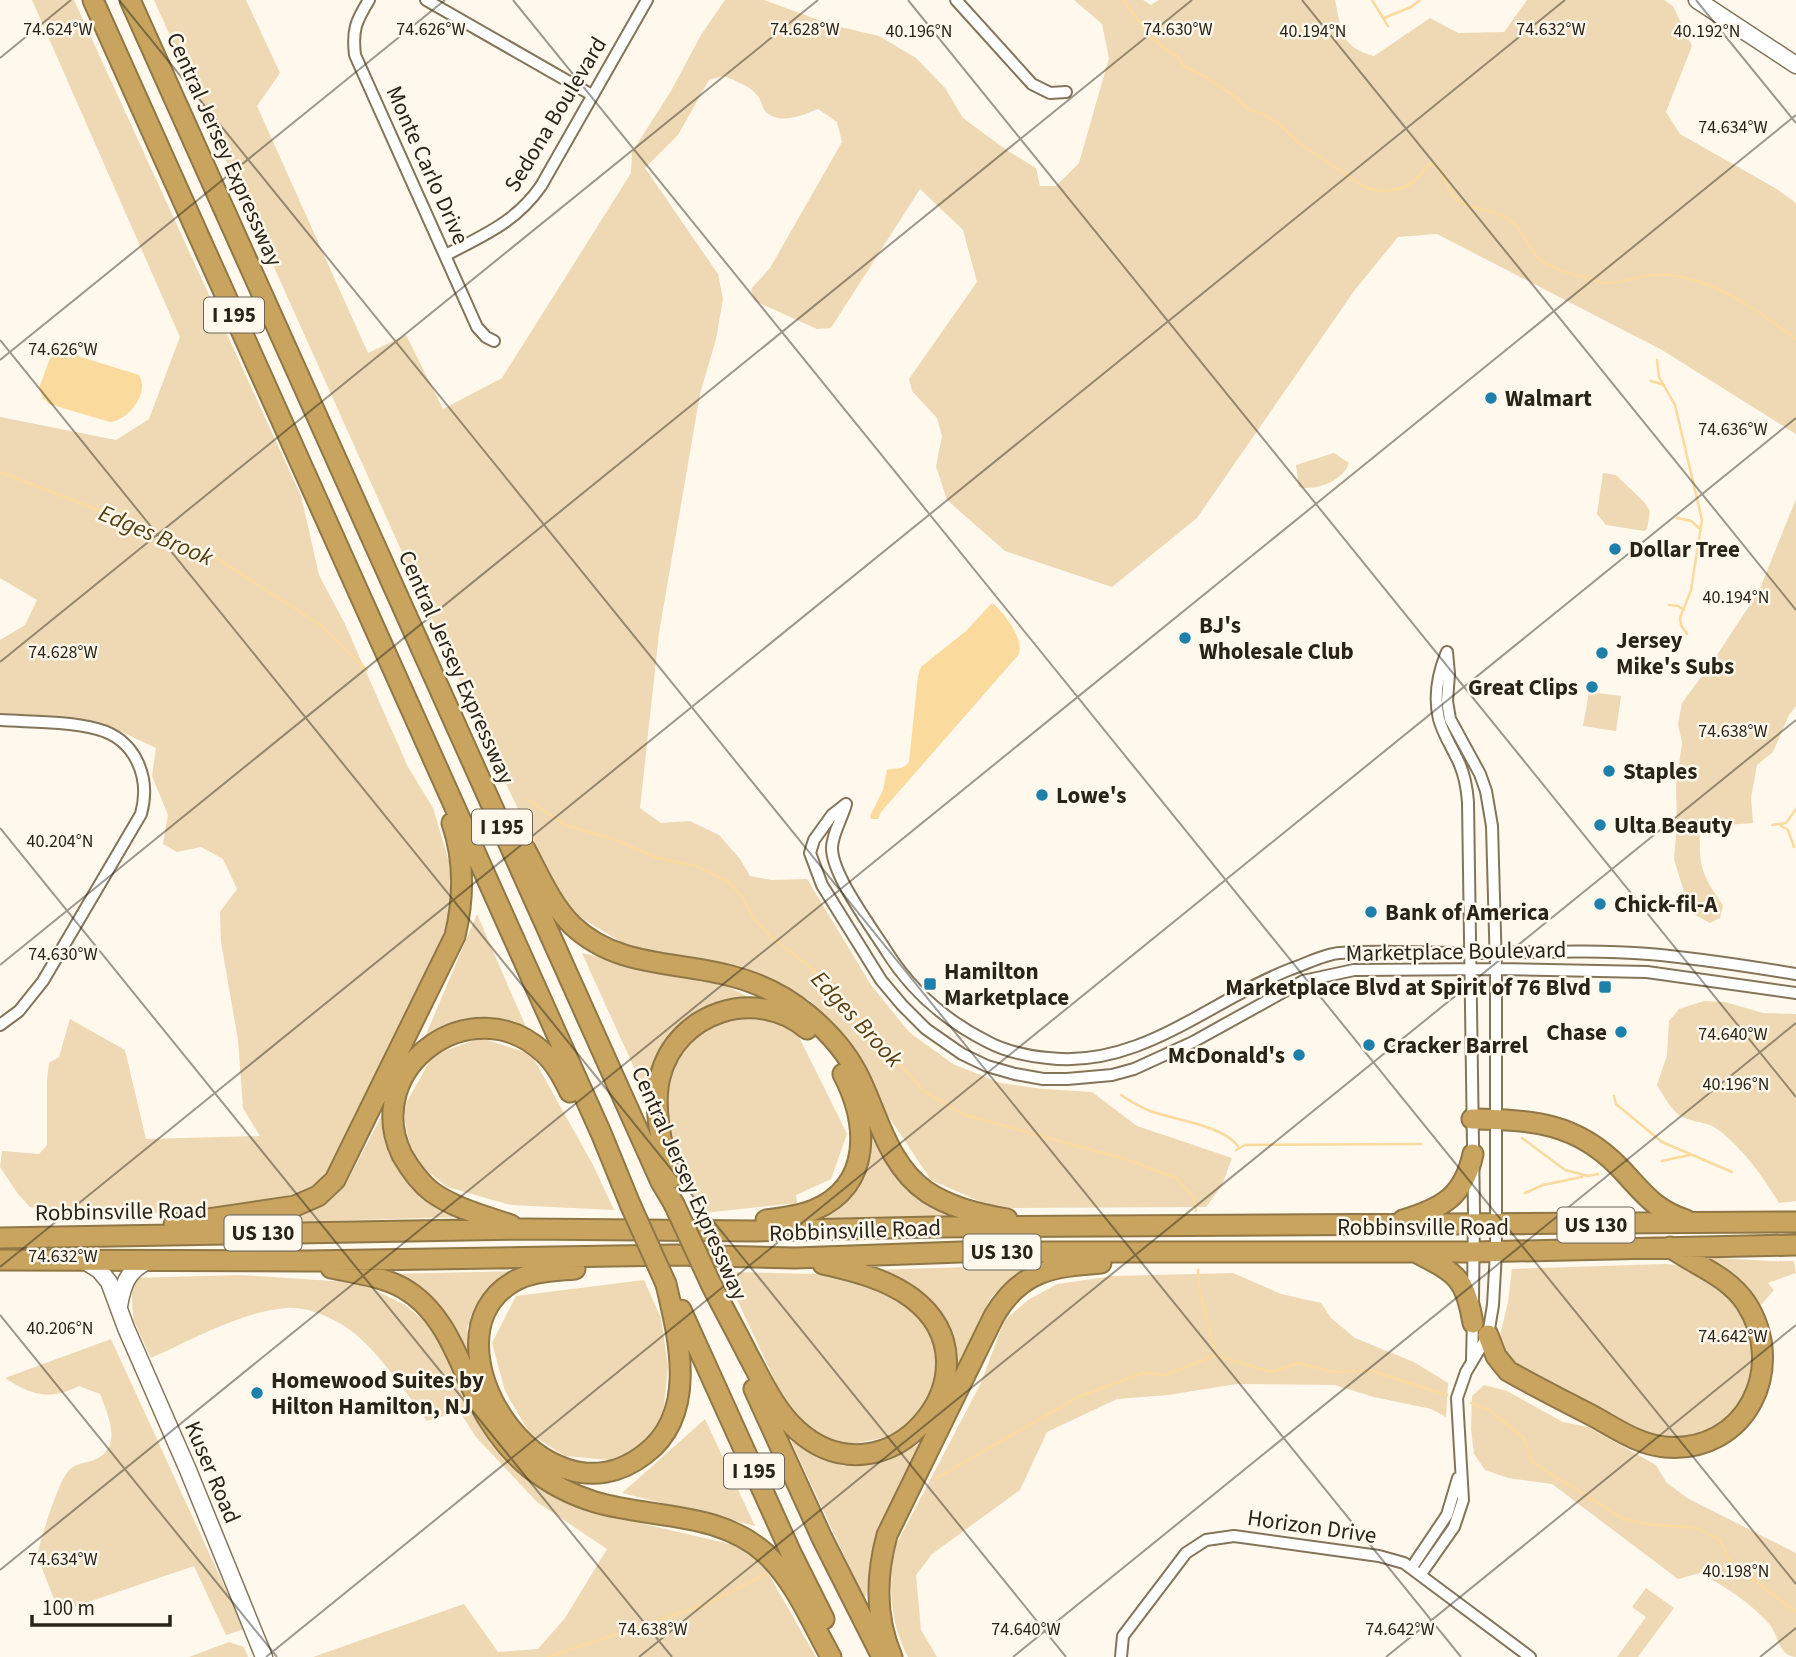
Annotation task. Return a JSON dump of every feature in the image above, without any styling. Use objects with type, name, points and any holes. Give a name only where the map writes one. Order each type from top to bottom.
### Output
[{"type":"highway","name":"I 195","points":[[93,0],[601,1133],[630,1205],[666,1284],[678,1303],[791,1553],[843,1657]]},
{"type":"highway","name":"Central Jersey Expressway","points":[[131,0],[822,1538],[882,1657]]},
{"type":"highway","points":[[332,449],[423,633],[492,784],[550,897],[571,924],[587,938],[616,954],[631,959],[729,975],[751,982],[789,1001],[822,1027],[848,1059],[861,1081],[892,1152],[914,1181],[947,1202],[991,1216],[1043,1227]]},
{"type":"highway","points":[[85,1237],[295,1206],[327,1189],[342,1169],[455,936],[462,895],[462,873],[455,832],[382,643]]},
{"type":"highway","points":[[674,1204],[665,1158],[658,1095],[663,1066],[675,1045],[699,1022],[732,1009],[747,1007],[773,1011],[800,1023],[813,1034],[839,1067],[855,1101],[862,1141],[860,1158],[854,1173],[841,1191],[815,1209],[792,1216],[708,1229]]},
{"type":"highway","points":[[525,1229],[466,1209],[433,1193],[412,1171],[400,1149],[395,1130],[394,1108],[402,1080],[428,1046],[451,1034],[478,1028],[504,1031],[530,1042],[542,1051],[559,1071],[630,1205]]},
{"type":"highway","points":[[1472,1119],[1539,1122],[1574,1134],[1614,1162],[1659,1209],[1697,1224]]},
{"type":"highway","points":[[1386,1226],[1443,1205],[1457,1192],[1469,1174],[1473,1154]]},
{"type":"highway","name":"Robbinsville Road","points":[[0,1238],[525,1229],[755,1231],[933,1227],[1796,1223]]},
{"type":"highway","name":"Robbinsville Road","points":[[0,1259],[307,1261],[676,1255],[795,1258],[961,1252],[1496,1252],[1796,1245]]},
{"type":"highway","points":[[1415,1252],[1457,1278],[1468,1296],[1481,1329],[1508,1371],[1638,1440],[1676,1448],[1713,1439],[1736,1423],[1753,1400],[1762,1373],[1761,1337],[1745,1303],[1728,1283],[1670,1247]]},
{"type":"highway","points":[[892,1657],[883,1629],[878,1591],[887,1535],[1001,1304],[1020,1284],[1033,1275],[1053,1268],[1209,1253]]},
{"type":"highway","points":[[648,1257],[621,1265],[557,1270],[524,1276],[502,1289],[486,1311],[479,1336],[479,1350],[492,1399],[512,1431],[539,1457],[566,1470],[596,1474],[611,1472],[637,1461],[660,1440],[673,1415],[680,1376],[678,1336],[666,1284]]},
{"type":"highway","points":[[710,1284],[769,1394],[796,1429],[819,1445],[845,1453],[874,1452],[901,1443],[931,1415],[943,1387],[945,1357],[931,1317],[912,1298],[879,1280],[795,1258]]},
{"type":"highway","points":[[307,1261],[388,1281],[428,1307],[447,1333],[488,1419],[514,1453],[544,1478],[597,1503],[705,1522],[752,1543],[787,1579],[831,1657]]},
{"type":"street","name":"Monte Carlo Drive","points":[[369,0],[358,18],[352,36],[355,55],[477,327],[494,341]]},
{"type":"street","points":[[426,0],[592,95]]},
{"type":"street","name":"Sedona Boulevard","points":[[446,255],[496,229],[527,205],[541,186],[647,0]]},
{"type":"street","points":[[956,0],[1032,84],[1050,93],[1066,92]]},
{"type":"street","points":[[1697,0],[1796,65]]},
{"type":"street","points":[[1416,1571],[1454,1527],[1463,1500],[1457,1398],[1472,1362],[1481,1329],[1493,1306],[1496,1252],[1496,953],[1490,808],[1480,774],[1450,719],[1447,701],[1447,652],[1439,673],[1437,705],[1440,721],[1461,767],[1466,785],[1473,1252],[1481,1329],[1472,1362]]},
{"type":"street","points":[[0,720],[83,727],[108,733],[135,756],[145,789],[141,814],[43,981],[28,1002],[0,1025]]},
{"type":"street","name":"Marketplace Boulevard","points":[[1796,974],[1695,958],[1647,954],[1336,953],[1269,978],[1158,1039],[1097,1058],[1062,1060],[1025,1055],[997,1046],[939,1013],[918,993],[898,969],[833,862],[835,831],[841,822],[846,804],[832,816],[814,840],[810,853],[822,885],[881,980],[926,1029],[962,1054],[987,1066],[1043,1079],[1101,1076],[1134,1069],[1193,1042],[1303,981],[1354,970],[1647,972],[1796,993]]},
{"type":"street","name":"Kuser Road","points":[[85,1261],[99,1270],[109,1282],[264,1657]]},
{"type":"street","points":[[119,1306],[130,1272],[147,1261]]},
{"type":"street","name":"Horizon Drive","points":[[1121,1657],[1123,1636],[1186,1553],[1206,1540],[1234,1536],[1392,1558],[1416,1571],[1530,1657]]},
{"type":"shaded area","points":[[32,0],[74,0],[301,496],[319,575],[345,624],[408,767],[433,808],[450,865],[451,923],[328,1178],[309,1192],[270,1203],[184,1213],[87,1213],[48,1210],[30,1207],[0,1167],[2,1151],[39,1154],[47,1145],[49,1063],[59,1057],[70,1019],[125,1050],[146,1139],[260,1136],[243,1108],[238,1040],[221,942],[220,912],[237,889],[223,859],[201,847],[177,852],[163,844],[168,815],[152,776],[156,748],[109,726],[0,713],[0,640],[25,625],[37,600],[0,578],[0,417],[116,440],[149,419],[180,337]]},
{"type":"shaded area","points":[[154,0],[246,0],[280,73],[257,106],[368,353],[406,335],[443,409],[502,378],[631,173],[632,152],[671,91],[701,35],[725,0],[764,0],[832,25],[879,36],[916,58],[945,88],[963,118],[1036,168],[1040,186],[1056,186],[1079,163],[1109,58],[1102,24],[1074,0],[1143,0],[1151,5],[1159,0],[1335,0],[1344,36],[1355,48],[1374,56],[1430,18],[1458,33],[1504,32],[1527,0],[1664,0],[1673,6],[1692,46],[1666,112],[1680,134],[1775,188],[1796,203],[1796,434],[1662,350],[1437,234],[1398,237],[1354,291],[1197,518],[1112,587],[1005,551],[947,500],[936,466],[942,436],[937,418],[912,391],[909,379],[977,282],[963,230],[920,189],[831,328],[817,329],[755,301],[751,289],[770,268],[842,142],[837,122],[818,109],[791,118],[777,118],[765,111],[758,96],[751,89],[724,76],[709,80],[678,135],[645,168],[718,274],[723,299],[716,339],[700,394],[659,633],[640,808],[661,823],[690,821],[719,835],[740,859],[750,876],[771,880],[807,879],[871,985],[909,1032],[953,1064],[1000,1083],[1092,1092],[1137,1126],[1232,1158],[1222,1185],[1206,1207],[995,1208],[931,1180],[811,1001],[748,969],[629,947],[567,909],[508,788]]},
{"type":"shaded area","points":[[65,352],[139,375],[142,390],[136,404],[124,416],[110,422],[49,404],[39,388],[50,358]]},
{"type":"shaded area","points":[[1334,453],[1349,463],[1341,475],[1321,486],[1299,487],[1296,465]]},
{"type":"shaded area","points":[[1603,473],[1616,475],[1644,502],[1650,511],[1647,529],[1644,531],[1606,525],[1597,514]]},
{"type":"shaded area","points":[[1796,499],[1796,706],[1789,715],[1773,752],[1757,765],[1751,798],[1753,823],[1700,827],[1702,868],[1723,905],[1720,918],[1710,923],[1694,914],[1674,859],[1676,786],[1682,743],[1678,724],[1682,703],[1759,591]]},
{"type":"shaded area","points":[[992,603],[1016,634],[1019,654],[881,812],[878,819],[871,819],[883,790],[887,770],[902,768],[909,762],[921,667],[966,631]]},
{"type":"shaded area","points":[[1589,692],[1621,696],[1616,731],[1583,726]]},
{"type":"shaded area","points":[[477,914],[529,1034],[463,1024],[425,1037]]},
{"type":"shaded area","points":[[582,953],[724,985],[745,995],[799,1037],[847,1134],[831,1179],[796,1195],[797,1203],[703,1213],[689,1192],[672,1146],[665,1136]]},
{"type":"shaded area","points":[[1704,1001],[1725,1002],[1763,1013],[1796,1014],[1796,1201],[1779,1203],[1738,1147],[1720,1131],[1677,1113],[1657,1085],[1667,1055],[1669,1021],[1679,1009]]},
{"type":"shaded area","points":[[481,1038],[531,1054],[593,1165],[614,1210],[511,1205],[447,1187],[412,1159],[403,1109],[433,1055]]},
{"type":"shaded area","points":[[383,1113],[385,1137],[416,1190],[462,1217],[286,1222],[316,1207],[347,1182]]},
{"type":"shaded area","points":[[869,1130],[912,1190],[958,1217],[820,1219],[843,1202]]},
{"type":"shaded area","points":[[1708,1258],[1794,1261],[1796,1273],[1768,1283],[1774,1290],[1761,1305],[1763,1326],[1706,1262]]},
{"type":"shaded area","points":[[1665,1264],[1685,1266],[1711,1278],[1747,1316],[1757,1364],[1738,1413],[1702,1437],[1652,1439],[1508,1364],[1499,1340],[1512,1269]]},
{"type":"shaded area","points":[[1033,1265],[991,1297],[955,1381],[947,1336],[872,1270]]},
{"type":"shaded area","points":[[519,1271],[488,1293],[467,1327],[471,1374],[388,1274]]},
{"type":"shaded area","points":[[724,1272],[817,1274],[874,1289],[916,1311],[936,1346],[935,1393],[896,1435],[848,1445],[819,1438],[786,1404]]},
{"type":"shaded area","points":[[1233,1273],[1281,1294],[1321,1303],[1331,1318],[1355,1338],[1414,1362],[1448,1383],[1446,1417],[1431,1409],[1374,1397],[1335,1385],[1237,1384],[1168,1395],[1117,1399],[1047,1432],[1020,1490],[932,1554],[916,1575],[921,1630],[937,1657],[908,1657],[897,1630],[892,1602],[896,1545],[981,1383],[1004,1321],[1028,1300],[1057,1284],[1113,1276]]},
{"type":"shaded area","points":[[241,1275],[361,1283],[405,1305],[429,1325],[490,1442],[522,1475],[556,1498],[597,1513],[734,1545],[764,1566],[816,1657],[313,1657],[464,1604],[498,1652],[538,1649],[565,1618],[607,1549],[537,1502],[476,1437],[459,1411],[427,1421],[369,1347],[353,1332],[326,1316],[296,1308],[270,1310],[235,1320],[151,1358],[133,1319],[131,1278]]},
{"type":"shaded area","points":[[644,1280],[661,1318],[668,1366],[663,1415],[644,1446],[610,1460],[565,1456],[530,1434],[505,1391],[492,1343],[516,1296]]},
{"type":"shaded area","points":[[111,1339],[244,1629],[226,1635],[194,1566],[59,1612],[37,1555],[62,1481],[73,1467],[94,1460],[109,1448],[110,1421],[100,1394],[79,1386],[50,1395],[41,1394],[23,1389],[5,1378]]},
{"type":"shaded area","points":[[1484,1385],[1507,1391],[1563,1422],[1588,1427],[1656,1465],[1666,1482],[1687,1498],[1796,1553],[1796,1657],[1790,1656],[1782,1649],[1773,1629],[1763,1617],[1719,1584],[1700,1573],[1678,1579],[1552,1484],[1508,1478],[1485,1470],[1474,1454],[1471,1429],[1472,1396]]},
{"type":"shaded area","points":[[705,1419],[755,1526],[622,1493]]},
{"type":"shaded area","points":[[930,1437],[880,1535],[865,1600],[791,1441],[843,1466],[886,1462]]},
{"type":"shaded area","points":[[1646,1588],[1674,1608],[1638,1657],[1617,1657],[1646,1617],[1632,1607]]},
{"type":"shaded area","points":[[229,1642],[244,1647],[248,1657],[189,1657]]},
{"type":"waterway","points":[[1123,0],[1154,39],[1178,56],[1183,66],[1234,96],[1248,109],[1278,123],[1299,143],[1365,187],[1383,191],[1409,185],[1430,164],[1442,173],[1454,197],[1460,202],[1498,214],[1512,222],[1535,254],[1550,266],[1602,283],[1660,275],[1704,283],[1736,298],[1796,339]]},
{"type":"waterway","points":[[1372,0],[1388,26]]},
{"type":"waterway","points":[[1384,18],[1411,7],[1420,0]]},
{"type":"waterway","points":[[1657,360],[1659,377],[1675,405],[1702,520],[1691,590],[1680,618],[1687,634]]},
{"type":"waterway","points":[[1651,381],[1664,385]]},
{"type":"waterway","name":"Edges Brook","points":[[0,472],[209,553],[320,625],[367,670]]},
{"type":"waterway","points":[[1677,518],[1691,521],[1699,528]]},
{"type":"waterway","points":[[1669,605],[1684,610]]},
{"type":"waterway","name":"Edges Brook","points":[[529,800],[565,825],[616,840],[657,858],[697,866],[729,882],[743,898],[754,919],[772,938],[809,966],[925,1092],[965,1115],[1125,1159],[1176,1178],[1194,1197],[1196,1211]]},
{"type":"waterway","points":[[1772,825],[1786,823],[1796,809]]},
{"type":"waterway","points":[[1780,825],[1788,830],[1794,847]]},
{"type":"waterway","points":[[1121,1095],[1150,1111],[1210,1128],[1231,1139],[1238,1146]]},
{"type":"waterway","points":[[1614,1096],[1616,1104],[1662,1142],[1732,1172]]},
{"type":"waterway","points":[[1522,1138],[1565,1170],[1588,1176]]},
{"type":"waterway","points":[[1236,1150],[1245,1145],[1421,1144]]},
{"type":"waterway","points":[[1662,1161],[1689,1155]]},
{"type":"waterway","points":[[1588,1176],[1598,1174]]},
{"type":"waterway","points":[[1525,1193],[1543,1185],[1582,1177]]},
{"type":"waterway","name":"Edges Brook","points":[[1198,1270],[1199,1288],[1216,1355]]},
{"type":"waterway","name":"Edges Brook","points":[[1216,1355],[1271,1372],[1298,1363],[1334,1372],[1372,1371],[1447,1395]]},
{"type":"waterway","points":[[935,1479],[1080,1396],[1143,1373],[1166,1375],[1216,1355]]},
{"type":"waterway","name":"Edges Brook","points":[[1471,1403],[1489,1410],[1524,1438],[1532,1462],[1622,1518],[1647,1524],[1697,1528],[1720,1540],[1730,1562],[1796,1612]]},
{"type":"waterway","points":[[548,1657],[704,1605],[766,1574]]},
{"type":"place","name":"Walmart","points":[[1491,398]]},
{"type":"place","name":"Dollar Tree","points":[[1615,549]]},
{"type":"place","name":"BJ's Wholesale Club","points":[[1185,638]]},
{"type":"place","name":"Jersey Mike's Subs","points":[[1602,653]]},
{"type":"place","name":"Great Clips","points":[[1592,687]]},
{"type":"place","name":"Staples","points":[[1609,771]]},
{"type":"place","name":"Lowe's","points":[[1042,795]]},
{"type":"place","name":"Ulta Beauty","points":[[1600,825]]},
{"type":"place","name":"Chick-fil-A","points":[[1600,904]]},
{"type":"place","name":"Bank of America","points":[[1371,912]]},
{"type":"place","name":"Hamilton Marketplace","points":[[930,984]]},
{"type":"place","name":"Marketplace Blvd at Spirit of 76 Blvd","points":[[1605,987]]},
{"type":"place","name":"Chase","points":[[1621,1032]]},
{"type":"place","name":"Cracker Barrel","points":[[1369,1045]]},
{"type":"place","name":"McDonald's","points":[[1299,1055]]},
{"type":"place","name":"Homewood Suites by Hilton Hamilton, NJ","points":[[257,1393]]}]
